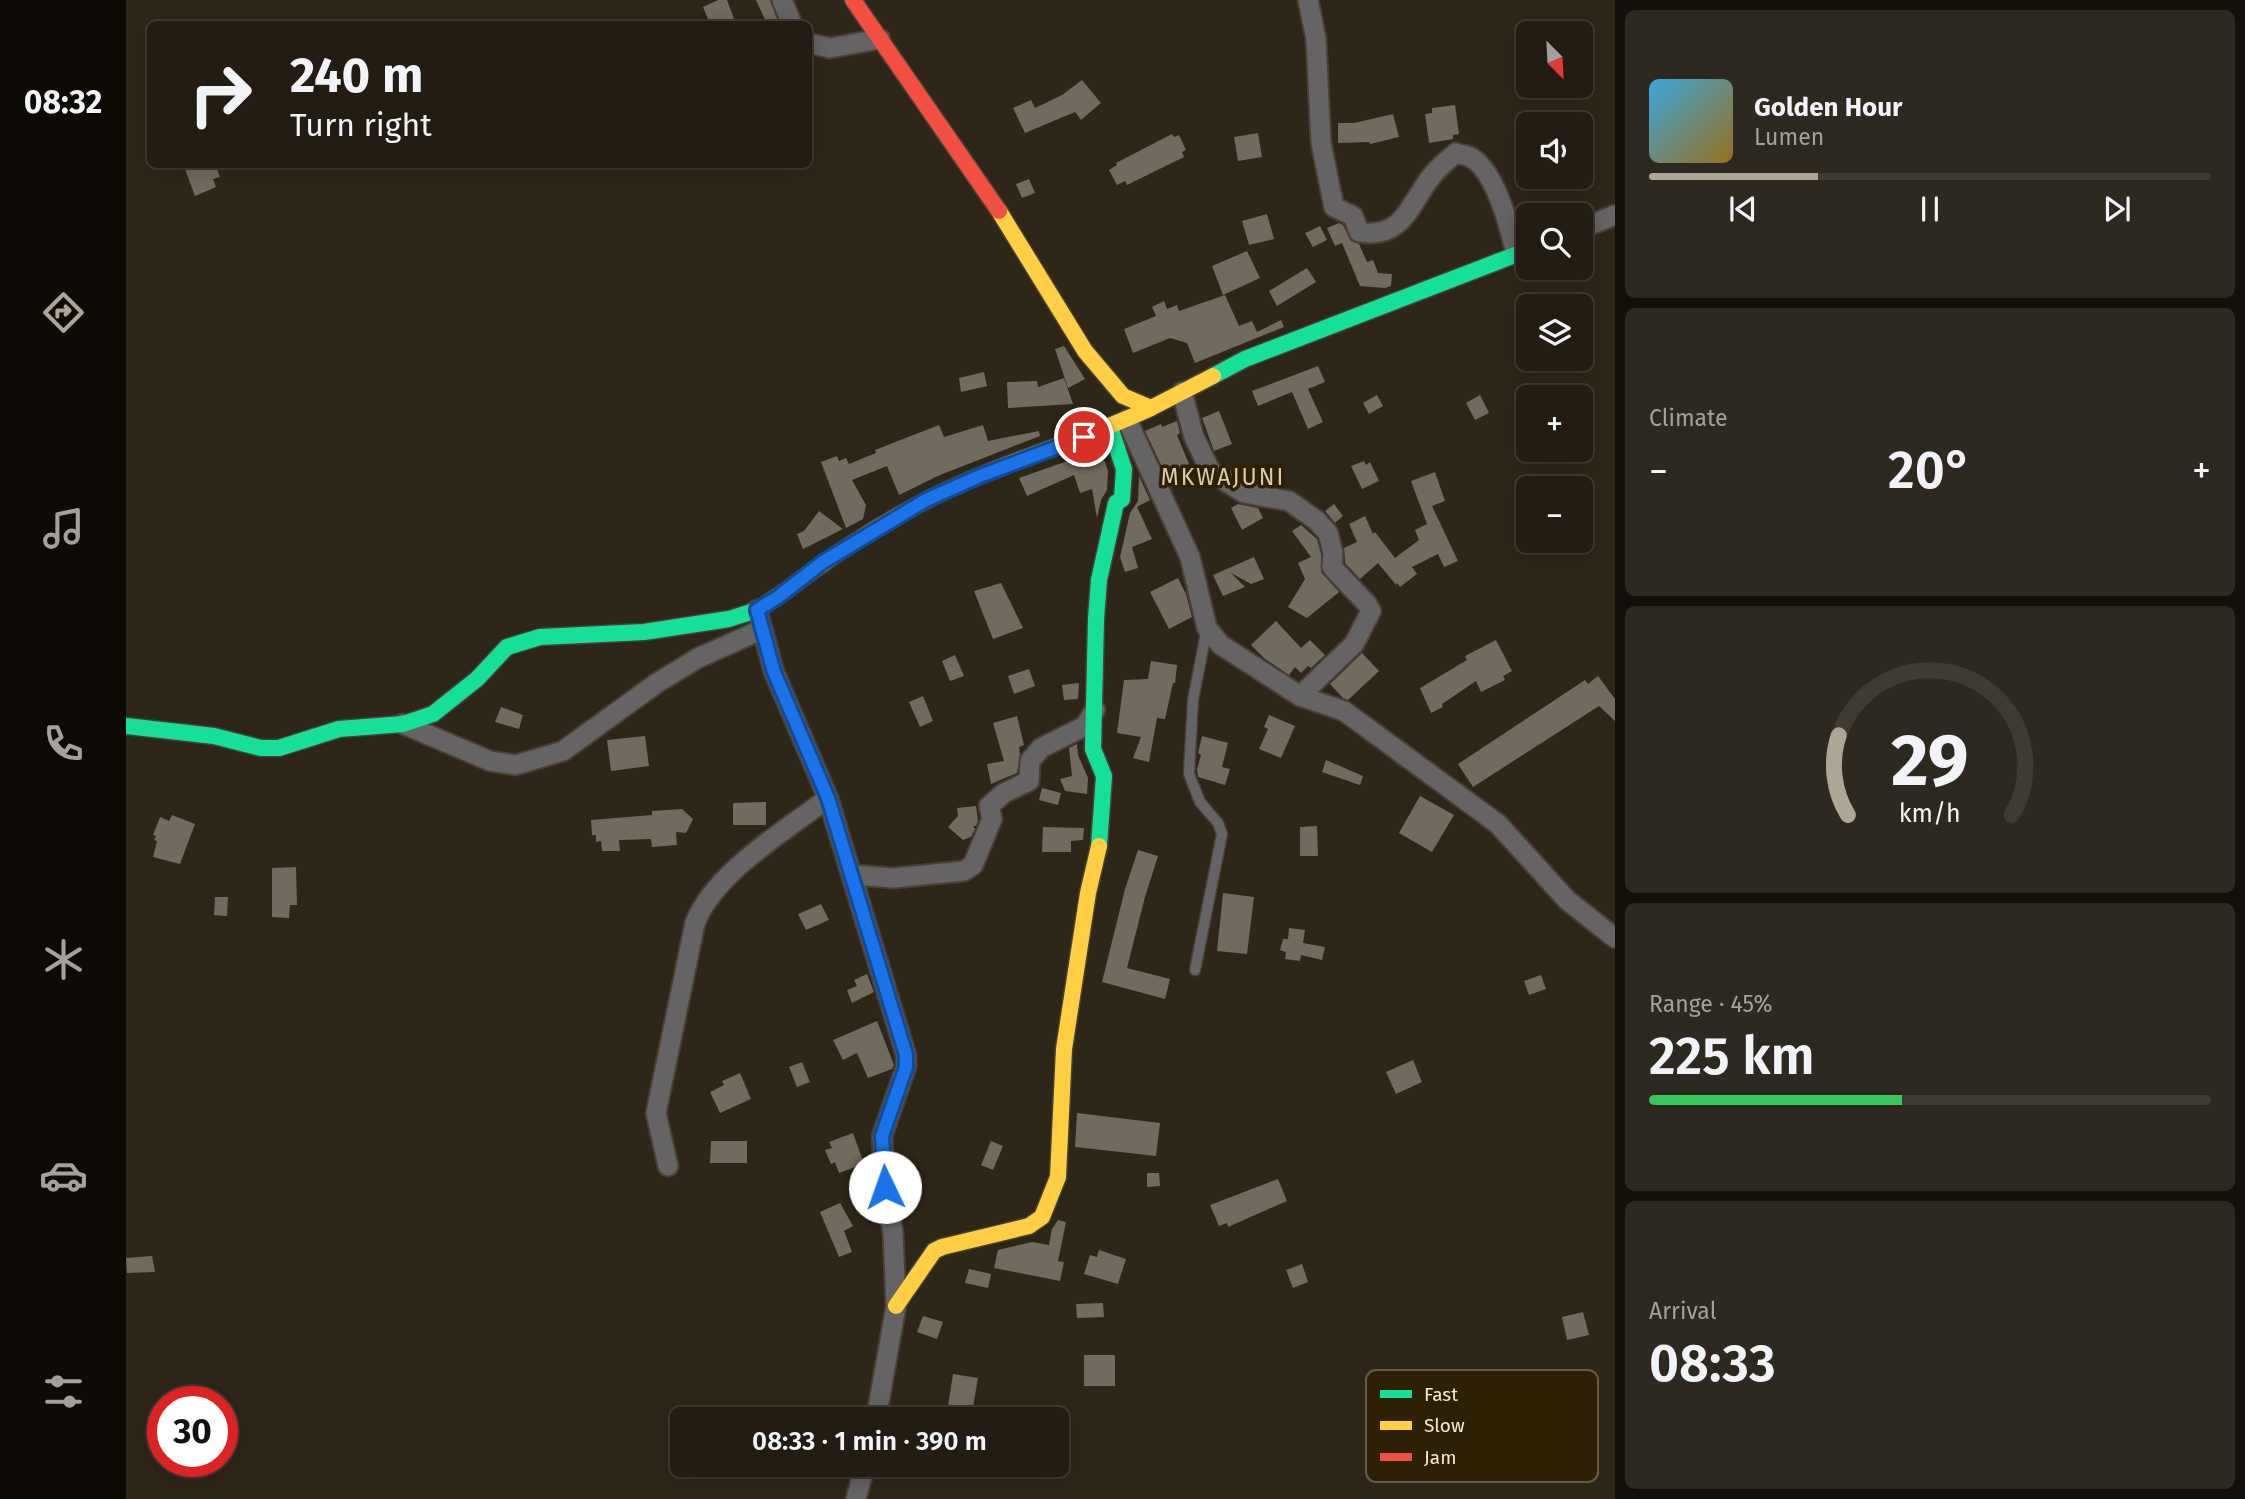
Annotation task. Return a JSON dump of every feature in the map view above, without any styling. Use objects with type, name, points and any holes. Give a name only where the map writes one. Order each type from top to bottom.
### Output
[{"type":"street","points":[[782,0],[791,21]]},
{"type":"street","points":[[853,0],[1014,233],[1085,351],[1123,396],[1151,408]]},
{"type":"street","points":[[1308,0],[1316,39],[1321,143],[1334,207],[1353,216],[1359,232],[1374,235],[1390,230],[1406,215],[1434,172],[1456,153],[1472,158],[1489,178],[1516,237]]},
{"type":"street","points":[[812,44],[830,48],[880,39]]},
{"type":"street","points":[[1593,224],[1615,215]]},
{"type":"street","points":[[126,726],[214,736],[261,748],[279,748],[339,729],[403,724],[433,714],[477,679],[507,647],[540,637],[644,632],[729,619],[757,610],[823,562],[926,500],[980,476],[1119,424],[1245,359],[1516,254]]},
{"type":"street","points":[[1182,392],[1194,437],[1211,471],[1244,493],[1289,501],[1316,520],[1328,533],[1333,553],[1332,567],[1371,611],[1354,643],[1300,696]]},
{"type":"street","points":[[1119,424],[1190,557],[1207,628],[1221,645],[1300,696],[1344,711],[1498,824],[1567,900],[1615,938]]},
{"type":"street","points":[[895,1306],[934,1251],[1029,1226],[1042,1217],[1058,1177],[1064,1049],[1088,893],[1098,853],[1104,776],[1093,749],[1096,619],[1099,580],[1116,503],[1122,499],[1125,469],[1119,424]]},
{"type":"street","points":[[757,610],[774,672],[828,798],[906,1055],[906,1067],[882,1136],[885,1187],[894,1245],[895,1306],[879,1407]]},
{"type":"street","points":[[403,724],[490,761],[516,765],[563,751],[657,683],[698,658],[761,630]]},
{"type":"street","points":[[853,875],[894,878],[964,871],[973,864],[992,819],[989,806],[1004,793],[1030,781],[1030,761],[1041,748],[1085,726],[1095,710]]},
{"type":"street","points":[[668,1166],[656,1112],[695,923],[702,905],[734,869],[828,798]]},
{"type":"street","points":[[856,1499],[862,1477]]},
{"type":"lane","points":[[1195,970],[1222,834],[1218,823],[1200,802],[1189,774],[1193,700],[1207,628]]},
{"type":"building","points":[[718,0],[727,0],[735,21],[709,21],[703,7]]},
{"type":"building","points":[[756,0],[770,0],[778,21],[766,21]]},
{"type":"building","points":[[1082,80],[1101,103],[1081,120],[1075,112],[1025,133],[1013,108],[1031,100],[1035,108],[1062,95]]},
{"type":"building","points":[[1455,105],[1459,134],[1453,135],[1453,139],[1429,143],[1425,114],[1432,113],[1432,108]]},
{"type":"building","points":[[1393,114],[1399,137],[1370,144],[1338,143],[1338,123],[1354,123]]},
{"type":"building","points":[[1258,133],[1262,157],[1238,161],[1234,137]]},
{"type":"building","points":[[1172,134],[1174,137],[1179,135],[1186,150],[1182,152],[1184,157],[1127,185],[1125,181],[1117,185],[1109,170],[1117,165],[1116,163]]},
{"type":"building","points":[[184,168],[217,168],[220,177],[213,179],[216,187],[195,196]]},
{"type":"building","points":[[1029,179],[1035,193],[1022,198],[1016,184]]},
{"type":"building","points":[[1267,214],[1274,239],[1249,245],[1242,221]]},
{"type":"building","points":[[1339,223],[1343,225],[1351,241],[1359,244],[1367,262],[1373,260],[1378,273],[1392,274],[1391,286],[1360,286],[1342,243],[1335,246],[1327,228]]},
{"type":"building","points":[[1320,226],[1327,240],[1313,247],[1305,233]]},
{"type":"building","points":[[1247,251],[1260,278],[1223,295],[1212,266]]},
{"type":"building","points":[[1307,268],[1316,282],[1277,306],[1269,291]]},
{"type":"building","points":[[1225,295],[1239,326],[1252,321],[1257,332],[1281,320],[1284,327],[1195,363],[1187,343],[1170,338],[1133,353],[1124,329],[1156,316],[1152,307],[1164,301],[1167,309],[1177,305],[1179,311]]},
{"type":"building","points":[[1064,346],[1085,379],[1068,388],[1055,349]]},
{"type":"building","points":[[1318,366],[1325,382],[1308,389],[1323,422],[1308,429],[1292,392],[1258,406],[1252,391]]},
{"type":"building","points":[[984,372],[987,386],[961,392],[959,378]]},
{"type":"building","points":[[1064,378],[1073,404],[1008,408],[1007,382],[1037,381],[1038,387]]},
{"type":"building","points":[[1377,395],[1383,406],[1369,414],[1363,403]]},
{"type":"building","points":[[1480,395],[1489,413],[1475,420],[1466,403]]},
{"type":"building","points":[[1219,411],[1232,444],[1214,451],[1202,418]]},
{"type":"building","points":[[1177,421],[1180,433],[1177,435],[1189,464],[1172,472],[1177,484],[1172,488],[1145,431]]},
{"type":"building","points":[[939,425],[944,437],[983,425],[988,441],[1039,431],[1040,436],[940,475],[899,495],[887,466],[852,480],[866,505],[863,519],[846,528],[821,462],[837,456],[839,461],[846,458],[849,464],[876,453],[875,450]]},
{"type":"building","points":[[1100,448],[1108,471],[1107,490],[1101,500],[1097,518],[1092,489],[1080,493],[1074,475],[1027,496],[1019,478]]},
{"type":"building","points":[[1364,461],[1366,465],[1370,462],[1379,481],[1362,489],[1351,466]]},
{"type":"building","points":[[1435,472],[1445,501],[1432,506],[1458,561],[1444,567],[1438,554],[1412,567],[1417,574],[1400,587],[1378,563],[1360,579],[1345,563],[1344,548],[1357,542],[1349,524],[1365,516],[1373,534],[1375,532],[1395,558],[1419,540],[1415,530],[1427,524],[1411,481]]},
{"type":"building","points":[[1139,476],[1150,500],[1137,507],[1152,539],[1132,547],[1138,568],[1125,572],[1120,557],[1130,513],[1138,501]]},
{"type":"building","points":[[1238,504],[1258,508],[1263,518],[1242,530],[1231,508]]},
{"type":"building","points":[[1334,504],[1343,516],[1335,523],[1325,511]]},
{"type":"building","points":[[819,511],[843,529],[803,549],[797,534],[804,531]]},
{"type":"building","points":[[1301,525],[1317,539],[1321,554],[1321,572],[1339,592],[1307,618],[1288,607],[1305,579],[1298,563],[1311,557],[1292,531]]},
{"type":"building","points":[[1254,557],[1264,579],[1251,584],[1231,573],[1245,587],[1223,596],[1213,575]]},
{"type":"building","points":[[1178,578],[1186,594],[1192,617],[1169,629],[1150,592]]},
{"type":"building","points":[[1001,583],[1023,628],[993,639],[974,591]]},
{"type":"building","points":[[1276,621],[1301,648],[1310,640],[1325,655],[1311,668],[1308,666],[1301,673],[1295,667],[1289,675],[1264,658],[1251,645]]},
{"type":"building","points":[[1496,640],[1512,671],[1503,676],[1505,680],[1481,692],[1476,681],[1431,713],[1420,688],[1467,660],[1465,656]]},
{"type":"building","points":[[1362,653],[1379,671],[1348,700],[1330,684]]},
{"type":"building","points":[[955,655],[964,676],[950,681],[942,661]]},
{"type":"building","points":[[1151,661],[1177,665],[1165,719],[1157,718],[1149,762],[1133,758],[1141,737],[1117,733],[1124,680],[1148,679]]},
{"type":"building","points":[[1029,669],[1035,686],[1014,694],[1008,676]]},
{"type":"building","points":[[1598,676],[1615,699],[1615,721],[1599,706],[1473,787],[1458,764],[1585,680],[1588,684]]},
{"type":"building","points":[[1079,683],[1078,699],[1064,700],[1062,685]]},
{"type":"building","points":[[923,696],[933,721],[920,727],[909,702]]},
{"type":"building","points":[[501,707],[523,715],[519,729],[495,722]]},
{"type":"building","points":[[1269,715],[1295,726],[1281,758],[1259,749],[1268,729],[1264,727]]},
{"type":"building","points":[[1017,716],[1024,745],[1019,747],[1017,773],[991,784],[987,764],[1004,761],[993,723]]},
{"type":"building","points":[[645,736],[649,766],[611,771],[607,740]]},
{"type":"building","points":[[1202,736],[1228,743],[1222,767],[1230,769],[1225,785],[1198,777],[1201,755],[1198,753]]},
{"type":"building","points":[[1077,744],[1078,755],[1088,778],[1087,794],[1065,791],[1060,779],[1072,776],[1069,748]]},
{"type":"building","points":[[1326,760],[1363,776],[1360,785],[1322,772]]},
{"type":"building","points":[[1042,788],[1061,793],[1058,805],[1039,800]]},
{"type":"building","points":[[1420,796],[1454,815],[1432,852],[1399,833]]},
{"type":"building","points":[[766,802],[766,825],[733,825],[733,803]]},
{"type":"building","points":[[976,806],[978,821],[976,826],[973,826],[975,829],[971,837],[963,840],[948,827],[958,816],[957,808]]},
{"type":"building","points":[[682,809],[693,819],[686,833],[676,832],[677,845],[652,847],[651,839],[619,840],[620,851],[602,851],[601,841],[596,842],[596,835],[592,835],[591,820],[652,815],[652,811]]},
{"type":"building","points":[[172,815],[195,824],[180,864],[153,857],[157,841],[153,835],[160,817],[169,821]]},
{"type":"building","points":[[1317,826],[1318,856],[1300,856],[1300,827]]},
{"type":"building","points":[[1043,827],[1084,828],[1083,840],[1071,841],[1071,852],[1042,852]]},
{"type":"building","points":[[1138,850],[1158,856],[1127,968],[1170,979],[1165,999],[1102,982],[1125,889]]},
{"type":"building","points":[[296,867],[297,905],[290,905],[289,918],[272,917],[272,868]]},
{"type":"building","points":[[1223,893],[1254,897],[1247,954],[1217,951]]},
{"type":"building","points":[[215,897],[228,897],[227,916],[214,915]]},
{"type":"building","points":[[821,904],[829,920],[806,930],[798,914]]},
{"type":"building","points":[[1289,928],[1305,930],[1303,943],[1325,947],[1322,960],[1301,955],[1300,961],[1285,959],[1286,952],[1280,950],[1283,939],[1288,939]]},
{"type":"building","points":[[867,974],[874,992],[852,1003],[847,990],[857,986],[854,980]]},
{"type":"building","points":[[1541,975],[1546,989],[1529,995],[1524,981]]},
{"type":"building","points":[[877,1021],[894,1065],[892,1069],[868,1078],[857,1053],[843,1060],[833,1040]]},
{"type":"building","points":[[1413,1060],[1422,1082],[1396,1094],[1386,1072]]},
{"type":"building","points":[[802,1062],[810,1082],[797,1087],[789,1067]]},
{"type":"building","points":[[740,1073],[751,1099],[720,1113],[710,1092],[724,1085],[722,1081]]},
{"type":"building","points":[[1077,1113],[1160,1123],[1156,1156],[1075,1147]]},
{"type":"building","points":[[853,1133],[864,1164],[839,1173],[835,1162],[831,1164],[825,1150],[832,1148],[829,1142]]},
{"type":"building","points":[[711,1141],[747,1141],[747,1163],[710,1163]]},
{"type":"building","points":[[991,1141],[1003,1146],[993,1170],[981,1165]]},
{"type":"building","points":[[1147,1173],[1159,1173],[1160,1186],[1147,1187]]},
{"type":"building","points":[[1278,1179],[1287,1201],[1228,1227],[1227,1223],[1219,1226],[1210,1205]]},
{"type":"building","points":[[840,1203],[853,1226],[844,1231],[852,1252],[839,1257],[820,1212]]},
{"type":"building","points":[[1058,1220],[1066,1222],[1058,1261],[1064,1262],[1060,1281],[994,1268],[998,1250],[1032,1242],[1049,1245],[1052,1229]]},
{"type":"building","points":[[1099,1250],[1126,1259],[1118,1284],[1084,1274],[1090,1255],[1097,1257]]},
{"type":"building","points":[[152,1256],[155,1272],[127,1273],[126,1258]]},
{"type":"building","points":[[1302,1264],[1308,1282],[1293,1288],[1286,1270]]},
{"type":"building","points":[[969,1269],[991,1274],[988,1288],[965,1283]]},
{"type":"building","points":[[1103,1303],[1104,1317],[1077,1318],[1076,1304]]},
{"type":"building","points":[[1583,1312],[1589,1335],[1567,1340],[1562,1317]]},
{"type":"building","points":[[923,1316],[943,1322],[937,1339],[917,1332]]},
{"type":"building","points":[[1084,1355],[1115,1355],[1115,1386],[1084,1386]]},
{"type":"building","points":[[953,1374],[978,1378],[973,1407],[948,1407]]},
{"type":"traffic: fast","points":[[1213,376],[1245,359],[1516,255]]},
{"type":"traffic: fast","points":[[1099,846],[1104,776],[1093,749],[1096,619],[1099,580],[1116,503],[1122,499],[1124,469],[1110,427]]},
{"type":"traffic: fast","points":[[126,726],[214,736],[261,748],[279,748],[339,729],[403,724],[433,714],[477,679],[507,647],[540,637],[644,632],[729,619],[757,610],[787,590]]},
{"type":"traffic: slow","points":[[999,211],[1085,351],[1123,396],[1151,408],[1213,376]]},
{"type":"traffic: slow","points":[[787,590],[855,542],[927,500],[982,475],[1151,408]]},
{"type":"traffic: slow","points":[[896,1306],[934,1251],[1029,1226],[1042,1217],[1058,1177],[1064,1049],[1088,893],[1099,846]]},
{"type":"traffic: jam","points":[[853,0],[999,211]]},
{"type":"district","name":"MKWAJUNI","points":[[1223,477]]},
{"type":"route","points":[[885,1187],[882,1136],[906,1067],[906,1055],[828,798],[774,672],[757,610],[823,562],[926,500],[980,476],[1084,437]]}]
